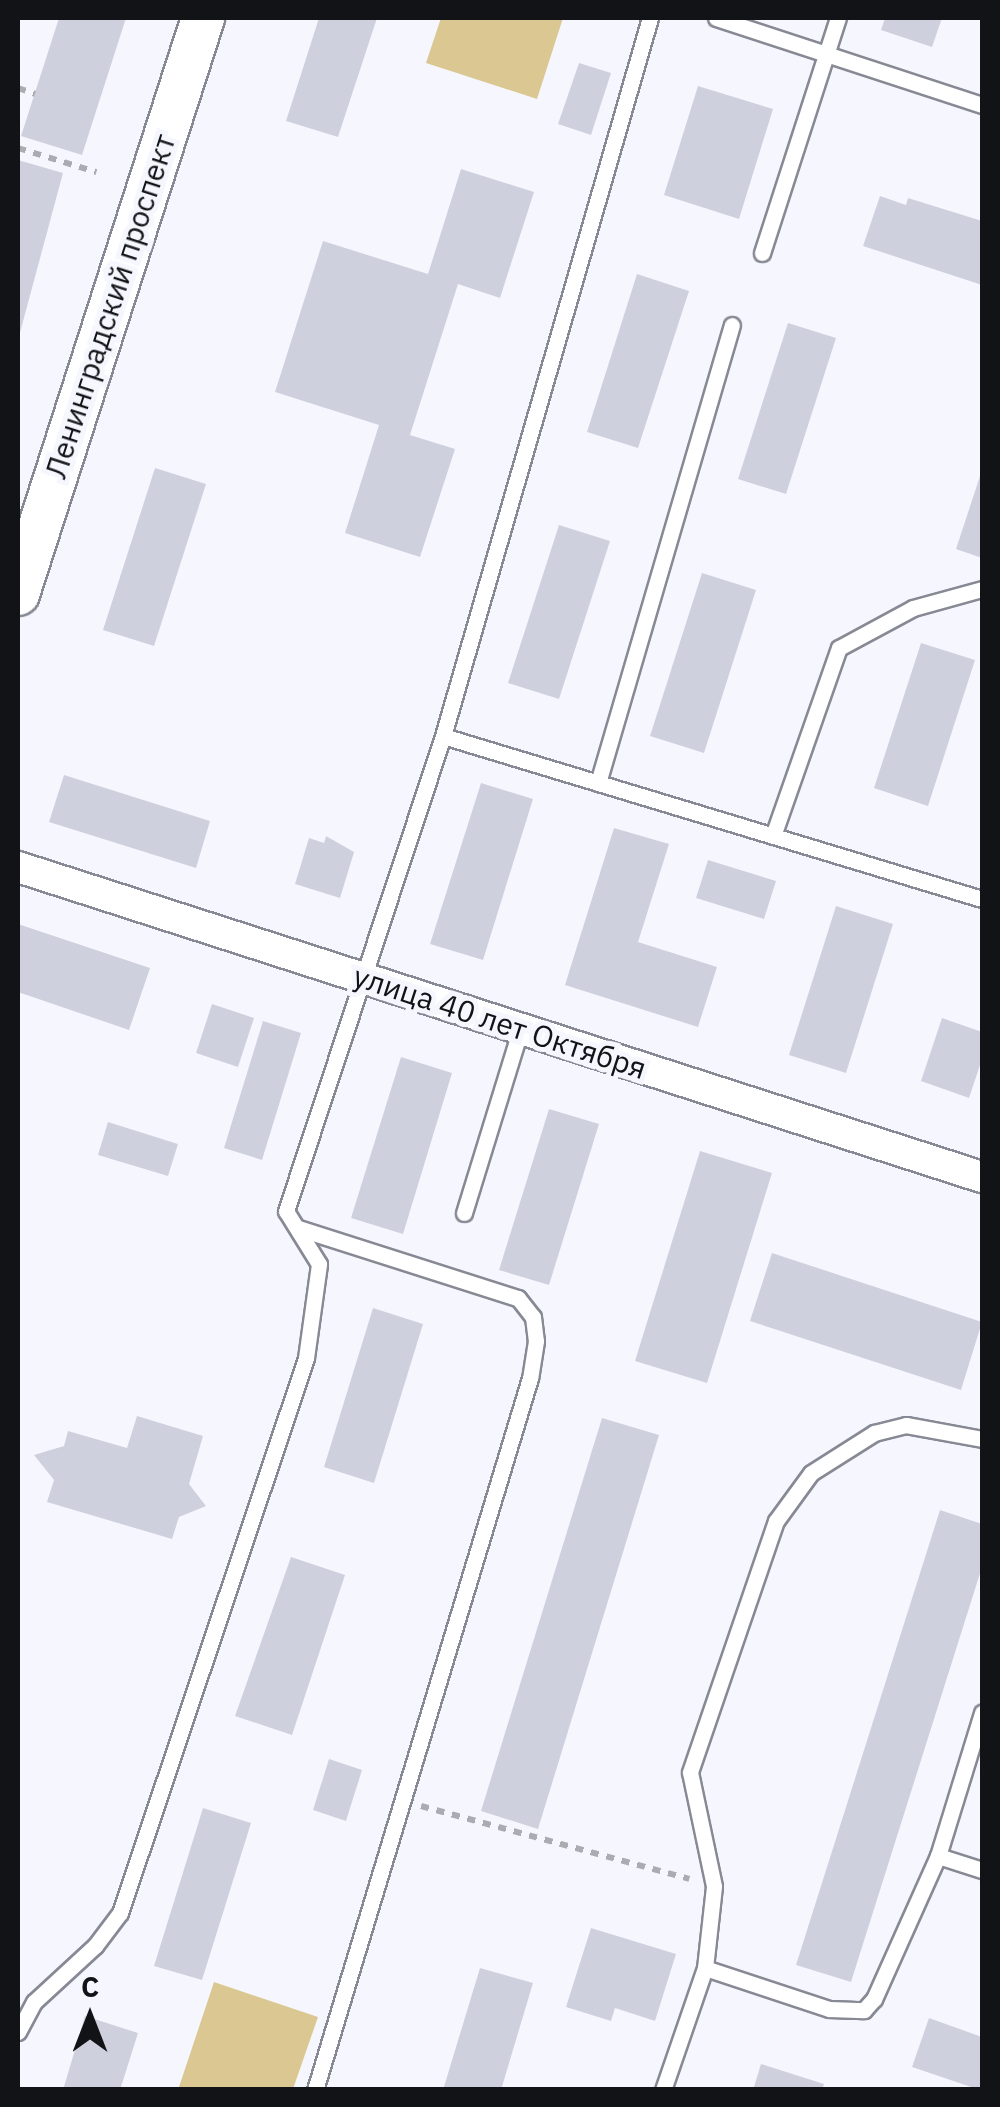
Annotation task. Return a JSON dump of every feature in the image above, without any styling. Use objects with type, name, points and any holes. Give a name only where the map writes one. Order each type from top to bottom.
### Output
[{"type":"main road","name":"Ленинградский проспект","points":[[18,594],[203,18]]},
{"type":"street","name":"улица 40 лет Октября","points":[[18,866],[982,1177]]},
{"type":"lane","points":[[18,2032],[57,1976],[96,1946],[138,1870],[315,1325],[319,1264],[286,1212],[443,736],[650,18]]},
{"type":"lane","points":[[716,18],[982,105]]},
{"type":"lane","points":[[762,253],[838,18]]},
{"type":"lane","points":[[598,783],[732,325]]},
{"type":"lane","points":[[773,836],[839,648],[913,608],[982,589]]},
{"type":"lane","points":[[443,736],[982,899]]},
{"type":"lane","points":[[464,1212],[521,1028]]},
{"type":"lane","points":[[298,1228],[518,1298],[532,1317],[530,1378],[314,2090]]},
{"type":"lane","points":[[663,2090],[705,1968],[714,1886],[690,1772],[776,1521],[794,1490],[840,1451],[874,1433],[906,1425],[982,1439]]},
{"type":"lane","points":[[705,1968],[829,2009],[864,2010],[938,1856],[982,1713]]},
{"type":"lane","points":[[938,1856],[982,1870]]},
{"type":"path","points":[[18,88],[35,94]]},
{"type":"path","points":[[18,148],[96,172]]},
{"type":"path","points":[[402,1801],[714,1886]]},
{"type":"shaded area","points":[[441,18],[563,18],[537,99],[426,63]]},
{"type":"shaded area","points":[[214,1982],[318,2017],[293,2089],[179,2087]]},
{"type":"building","points":[[59,18],[126,18],[82,155],[21,136]]},
{"type":"building","points":[[319,18],[377,18],[338,137],[286,121]]},
{"type":"building","points":[[885,18],[942,18],[932,47],[881,30]]},
{"type":"building","points":[[579,63],[611,73],[591,135],[558,124]]},
{"type":"building","points":[[698,86],[773,109],[739,219],[664,195]]},
{"type":"building","points":[[18,160],[63,173],[18,340]]},
{"type":"building","points":[[461,169],[534,192],[500,298],[458,284],[410,435],[455,449],[420,557],[345,533],[379,425],[275,392],[323,241],[428,274]]},
{"type":"building","points":[[880,196],[906,205],[908,198],[982,221],[982,285],[863,246]]},
{"type":"building","points":[[637,274],[689,291],[638,448],[587,432]]},
{"type":"building","points":[[788,323],[836,338],[786,494],[738,479]]},
{"type":"building","points":[[155,468],[206,484],[154,646],[103,630]]},
{"type":"building","points":[[982,470],[982,558],[956,549]]},
{"type":"building","points":[[559,525],[610,541],[559,699],[508,683]]},
{"type":"building","points":[[702,573],[756,590],[704,753],[650,736]]},
{"type":"building","points":[[921,643],[975,660],[928,806],[874,788]]},
{"type":"building","points":[[64,775],[210,821],[196,868],[49,822]]},
{"type":"building","points":[[481,783],[533,799],[483,960],[430,944]]},
{"type":"building","points":[[614,828],[669,844],[638,942],[717,967],[698,1027],[565,985]]},
{"type":"building","points":[[326,836],[354,852],[340,898],[295,884],[309,838],[324,843]]},
{"type":"building","points":[[708,860],[776,881],[764,919],[696,898]]},
{"type":"building","points":[[836,906],[893,924],[846,1073],[789,1055]]},
{"type":"building","points":[[18,924],[150,968],[129,1030],[18,992]]},
{"type":"building","points":[[212,1004],[254,1018],[238,1067],[196,1053]]},
{"type":"building","points":[[942,1018],[982,1032],[982,1059],[969,1098],[921,1081]]},
{"type":"building","points":[[263,1021],[301,1033],[262,1160],[224,1148]]},
{"type":"building","points":[[401,1057],[452,1073],[403,1234],[351,1218]]},
{"type":"building","points":[[549,1109],[599,1124],[549,1285],[499,1270]]},
{"type":"building","points":[[108,1122],[178,1144],[168,1176],[98,1155]]},
{"type":"building","points":[[700,1151],[772,1173],[707,1383],[635,1361]]},
{"type":"building","points":[[772,1253],[982,1322],[961,1390],[750,1321]]},
{"type":"building","points":[[373,1308],[423,1324],[374,1483],[324,1467]]},
{"type":"building","points":[[137,1416],[203,1436],[189,1484],[206,1506],[179,1517],[172,1539],[47,1502],[54,1480],[34,1455],[64,1446],[68,1431],[127,1448]]},
{"type":"building","points":[[602,1418],[659,1435],[538,1829],[481,1811]]},
{"type":"building","points":[[940,1510],[982,1524],[982,1567],[851,1982],[796,1965]]},
{"type":"building","points":[[291,1557],[345,1575],[292,1735],[235,1716]]},
{"type":"building","points":[[329,1759],[362,1770],[346,1821],[313,1810]]},
{"type":"building","points":[[203,1808],[251,1823],[202,1980],[154,1966]]},
{"type":"building","points":[[591,1928],[676,1954],[655,2021],[615,2008],[611,2021],[566,2007]]},
{"type":"building","points":[[480,1968],[533,1983],[501,2090],[443,2090]]},
{"type":"building","points":[[85,2016],[138,2033],[120,2090],[63,2090]]},
{"type":"building","points":[[929,2018],[982,2037],[980,2090],[912,2067]]},
{"type":"building","points":[[761,2064],[824,2084],[822,2090],[753,2090]]}]
